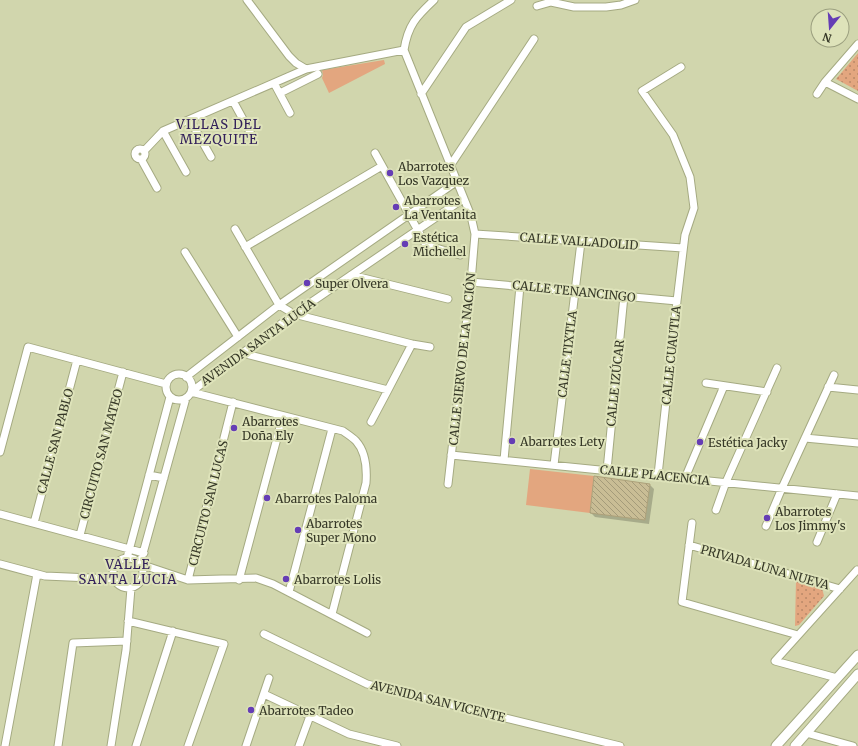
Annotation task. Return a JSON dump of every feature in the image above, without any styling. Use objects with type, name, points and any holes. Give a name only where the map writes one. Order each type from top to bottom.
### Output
[{"type":"street","points":[[247,0],[289,56],[296,63],[306,69]]},
{"type":"street","points":[[156,188],[141,159],[137,158],[136,152],[138,149],[144,150],[164,131],[306,69],[404,50],[410,26],[420,13],[434,0]]},
{"type":"street","points":[[421,94],[466,27],[511,0]]},
{"type":"street","points":[[537,6],[551,2],[574,7],[605,3],[621,5],[635,0]]},
{"type":"street","points":[[450,166],[534,39]]},
{"type":"street","points":[[817,94],[825,82],[858,44]]},
{"type":"street","name":"CALLE SIERVO DE LA NACIÓN","points":[[404,50],[471,216],[475,234],[448,484]]},
{"type":"street","name":"CALLE CUAUTLA","points":[[658,475],[683,248],[685,235],[694,208],[690,177],[673,135],[642,91],[681,67]]},
{"type":"street","points":[[280,93],[318,74]]},
{"type":"street","points":[[825,82],[858,99]]},
{"type":"street","points":[[274,83],[290,113]]},
{"type":"street","points":[[233,101],[251,134]]},
{"type":"street","points":[[190,120],[211,157]]},
{"type":"street","points":[[164,131],[186,172]]},
{"type":"street","points":[[375,153],[426,245],[460,255]]},
{"type":"street","points":[[245,247],[382,166]]},
{"type":"street","name":"AVENIDA SANTA LUCÍA","points":[[186,377],[279,305],[456,182]]},
{"type":"street","name":"AVENIDA SANTA LUCÍA","points":[[191,392],[294,314],[463,198]]},
{"type":"street","points":[[234,229],[279,305],[294,314],[412,344],[430,347]]},
{"type":"street","name":"CALLE VALLADOLID","points":[[475,234],[683,248]]},
{"type":"street","name":"CALLE TIXTLA","points":[[554,465],[581,242]]},
{"type":"street","points":[[185,252],[238,337]]},
{"type":"street","points":[[351,275],[448,299]]},
{"type":"street","name":"CALLE TENANCINGO","points":[[471,282],[676,301]]},
{"type":"street","points":[[504,460],[520,286]]},
{"type":"street","name":"CALLE IZÚCAR","points":[[607,470],[624,296]]},
{"type":"street","points":[[371,422],[412,344]]},
{"type":"street","name":"CIRCUITO SAN MATEO","points":[[0,452],[28,347],[166,384]]},
{"type":"street","points":[[242,353],[388,390]]},
{"type":"street","name":"CALLE SAN PABLO","points":[[34,523],[77,360]]},
{"type":"street","points":[[716,510],[726,482],[777,368]]},
{"type":"street","name":"CIRCUITO SAN MATEO","points":[[80,535],[123,372]]},
{"type":"street","points":[[140,564],[186,398],[191,392],[192,386],[186,377],[174,375],[169,378],[166,384],[166,391],[170,397],[178,400],[186,398]]},
{"type":"street","points":[[766,526],[834,375]]},
{"type":"street","points":[[706,383],[766,392]]},
{"type":"street","points":[[685,478],[724,386]]},
{"type":"street","points":[[828,387],[858,390]]},
{"type":"street","points":[[191,392],[343,431],[356,441],[366,465],[366,484],[332,614]]},
{"type":"street","points":[[127,558],[170,397]]},
{"type":"street","name":"CIRCUITO SAN LUCAS","points":[[188,580],[233,402]]},
{"type":"street","points":[[239,580],[283,416]]},
{"type":"street","points":[[289,592],[332,429]]},
{"type":"street","points":[[805,438],[858,443]]},
{"type":"street","name":"CALLE PLACENCIA","points":[[451,454],[858,496]]},
{"type":"street","points":[[149,475],[164,478]]},
{"type":"street","points":[[817,542],[837,494]]},
{"type":"street","name":"CIRCUITO SAN MATEO","points":[[0,514],[144,552]]},
{"type":"street","name":"PRIVADA LUNA NUEVA","points":[[692,523],[682,602],[798,635]]},
{"type":"street","name":"PRIVADA LUNA NUEVA","points":[[689,545],[840,589]]},
{"type":"street","points":[[0,564],[45,576],[114,580],[121,586],[131,588],[142,579],[142,569],[140,564],[127,558],[122,559],[113,570],[114,580]]},
{"type":"street","name":"CIRCUITO SAN LUCAS","points":[[140,564],[188,580],[239,580],[256,578],[273,584],[367,633]]},
{"type":"street","name":"PRIVADA LUNA NUEVA","points":[[837,678],[775,661],[857,570]]},
{"type":"street","points":[[0,744],[5,746],[37,574]]},
{"type":"street","points":[[111,746],[127,641],[131,588]]},
{"type":"street","points":[[128,621],[224,644],[188,746]]},
{"type":"street","points":[[136,746],[173,631]]},
{"type":"street","name":"AVENIDA SAN VICENTE","points":[[264,634],[367,684],[620,746]]},
{"type":"street","points":[[58,746],[73,643],[127,641]]},
{"type":"street","points":[[776,746],[858,655]]},
{"type":"street","points":[[795,746],[858,674]]},
{"type":"street","points":[[246,746],[269,678]]},
{"type":"street","points":[[837,678],[847,687]]},
{"type":"street","points":[[264,694],[349,734],[397,746]]},
{"type":"street","points":[[299,746],[310,716]]},
{"type":"street","points":[[796,724],[806,733],[852,746]]},
{"type":"shaded area","points":[[858,53],[858,91],[836,79]]},
{"type":"shaded area","points":[[384,60],[385,64],[329,93],[322,78],[322,70]]},
{"type":"shaded area","points":[[530,469],[594,476],[590,513],[526,505]]},
{"type":"shaded area","points":[[796,580],[822,588],[824,596],[799,625],[795,626]]},
{"type":"building","points":[[594,476],[650,484],[645,520],[590,513]]},
{"type":"place","name":"Abarrotes Los Vazquez","points":[[390,173]]},
{"type":"place","name":"Abarrotes La Ventanita","points":[[396,207]]},
{"type":"place","name":"Estética Michellel","points":[[405,244]]},
{"type":"place","name":"Super Olvera","points":[[307,283]]},
{"type":"place","name":"Abarrotes Doña Ely","points":[[234,428]]},
{"type":"place","name":"Abarrotes Lety","points":[[512,441]]},
{"type":"place","name":"Estética Jacky","points":[[700,442]]},
{"type":"place","name":"Abarrotes Paloma","points":[[267,498]]},
{"type":"place","name":"Abarrotes Los Jimmy's","points":[[767,518]]},
{"type":"place","name":"Abarrotes Super Mono","points":[[298,530]]},
{"type":"place","name":"Abarrotes Lolis","points":[[286,579]]},
{"type":"place","name":"Abarrotes Tadeo","points":[[251,710]]},
{"type":"district","name":"VILLAS DEL MEZQUITE","points":[[219,132]]},
{"type":"district","name":"VALLE SANTA LUCIA","points":[[128,572]]}]
